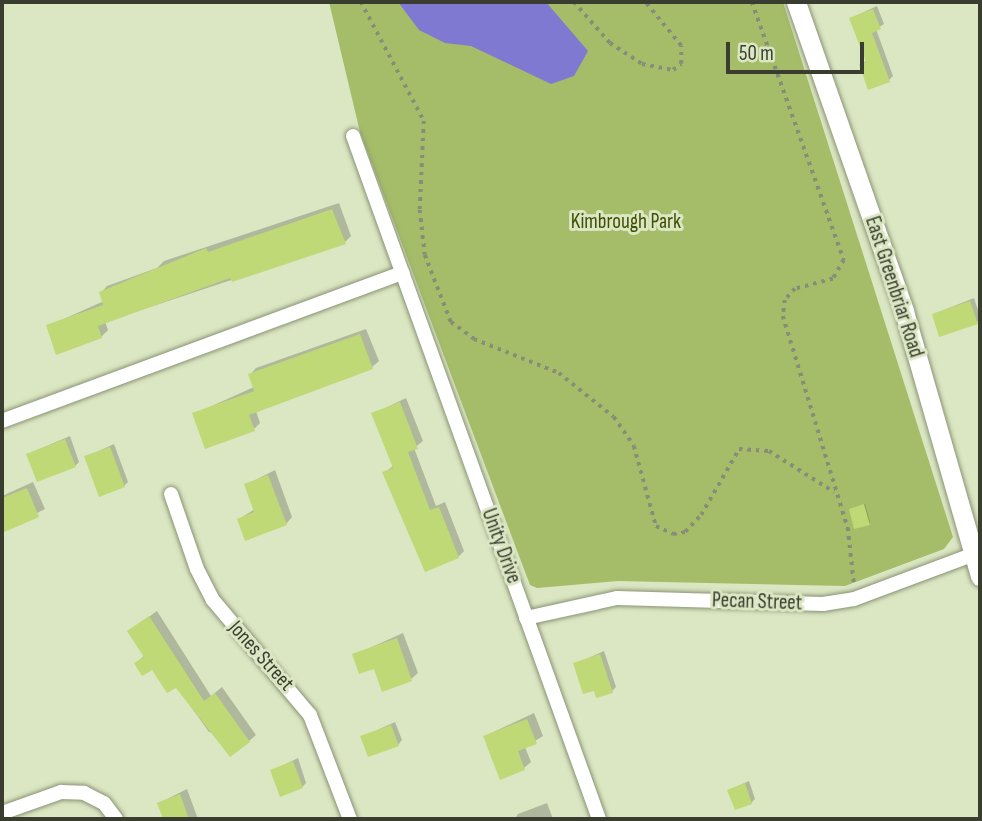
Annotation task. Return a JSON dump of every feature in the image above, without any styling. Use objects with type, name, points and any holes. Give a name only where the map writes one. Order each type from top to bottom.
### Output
[{"type":"street","name":"East Greenbriar Road","points":[[796,2],[904,311],[977,553],[980,576]]},
{"type":"street","name":"Unity Drive","points":[[353,136],[599,819]]},
{"type":"street","points":[[2,421],[402,273]]},
{"type":"street","name":"Jones Street","points":[[171,494],[197,569],[213,600],[310,715],[350,819]]},
{"type":"street","name":"Pecan Street","points":[[526,618],[617,598],[823,604],[854,599],[977,553]]},
{"type":"street","points":[[2,813],[61,792],[84,793],[104,803],[116,819]]},
{"type":"path","points":[[361,2],[424,121],[421,210],[425,255],[451,322],[474,339],[559,373],[614,417],[634,446],[656,526],[673,534],[685,532],[701,515],[739,449],[769,450],[834,492]]},
{"type":"path","points":[[574,2],[610,43],[642,64],[673,69],[681,64],[681,46],[645,2]]},
{"type":"path","points":[[752,2],[844,260],[834,279],[795,289],[785,300],[783,316],[835,480],[834,492],[854,558],[854,599]]},
{"type":"green space","name":"Kimbrough Park","points":[[329,2],[783,2],[953,537],[944,549],[845,586],[618,581],[537,588],[530,585],[360,132]]},
{"type":"shaded area","points":[[398,2],[546,2],[588,51],[574,76],[551,84],[471,46],[445,43],[419,30]]},
{"type":"building","points":[[873,9],[881,29],[872,33],[890,82],[868,90],[859,64],[866,62],[849,18]]},
{"type":"building","points":[[332,209],[346,244],[232,282],[230,278],[98,326],[102,338],[56,355],[46,325],[103,305],[99,292],[206,248],[208,252]]},
{"type":"building","points":[[970,301],[978,324],[939,337],[932,314]]},
{"type":"building","points":[[360,334],[373,369],[249,415],[255,431],[205,449],[192,413],[254,391],[248,374]]},
{"type":"building","points":[[400,402],[418,449],[408,452],[430,510],[439,507],[459,558],[425,572],[382,472],[393,468],[371,413]]},
{"type":"building","points":[[65,439],[76,467],[37,482],[26,454]]},
{"type":"building","points":[[110,447],[125,487],[99,497],[84,456]]},
{"type":"building","points":[[268,475],[287,525],[245,541],[237,519],[254,512],[244,484]]},
{"type":"building","points":[[27,488],[39,517],[2,533],[2,498]]},
{"type":"building","points":[[864,504],[870,525],[854,529],[849,509]]},
{"type":"building","points":[[149,616],[204,701],[215,693],[250,742],[230,757],[176,688],[167,693],[152,670],[142,676],[134,663],[144,657],[127,631]]},
{"type":"building","points":[[397,638],[412,681],[382,692],[374,669],[359,674],[352,654]]},
{"type":"building","points":[[600,654],[613,693],[596,698],[594,691],[583,694],[573,663]]},
{"type":"building","points":[[527,719],[537,744],[518,751],[525,770],[500,780],[483,736]]},
{"type":"building","points":[[391,725],[399,746],[368,757],[360,736]]},
{"type":"building","points":[[293,761],[303,788],[280,797],[270,770]]},
{"type":"building","points":[[745,783],[752,804],[735,810],[727,790]]},
{"type":"building","points":[[180,794],[189,819],[163,819],[157,803]]}]
